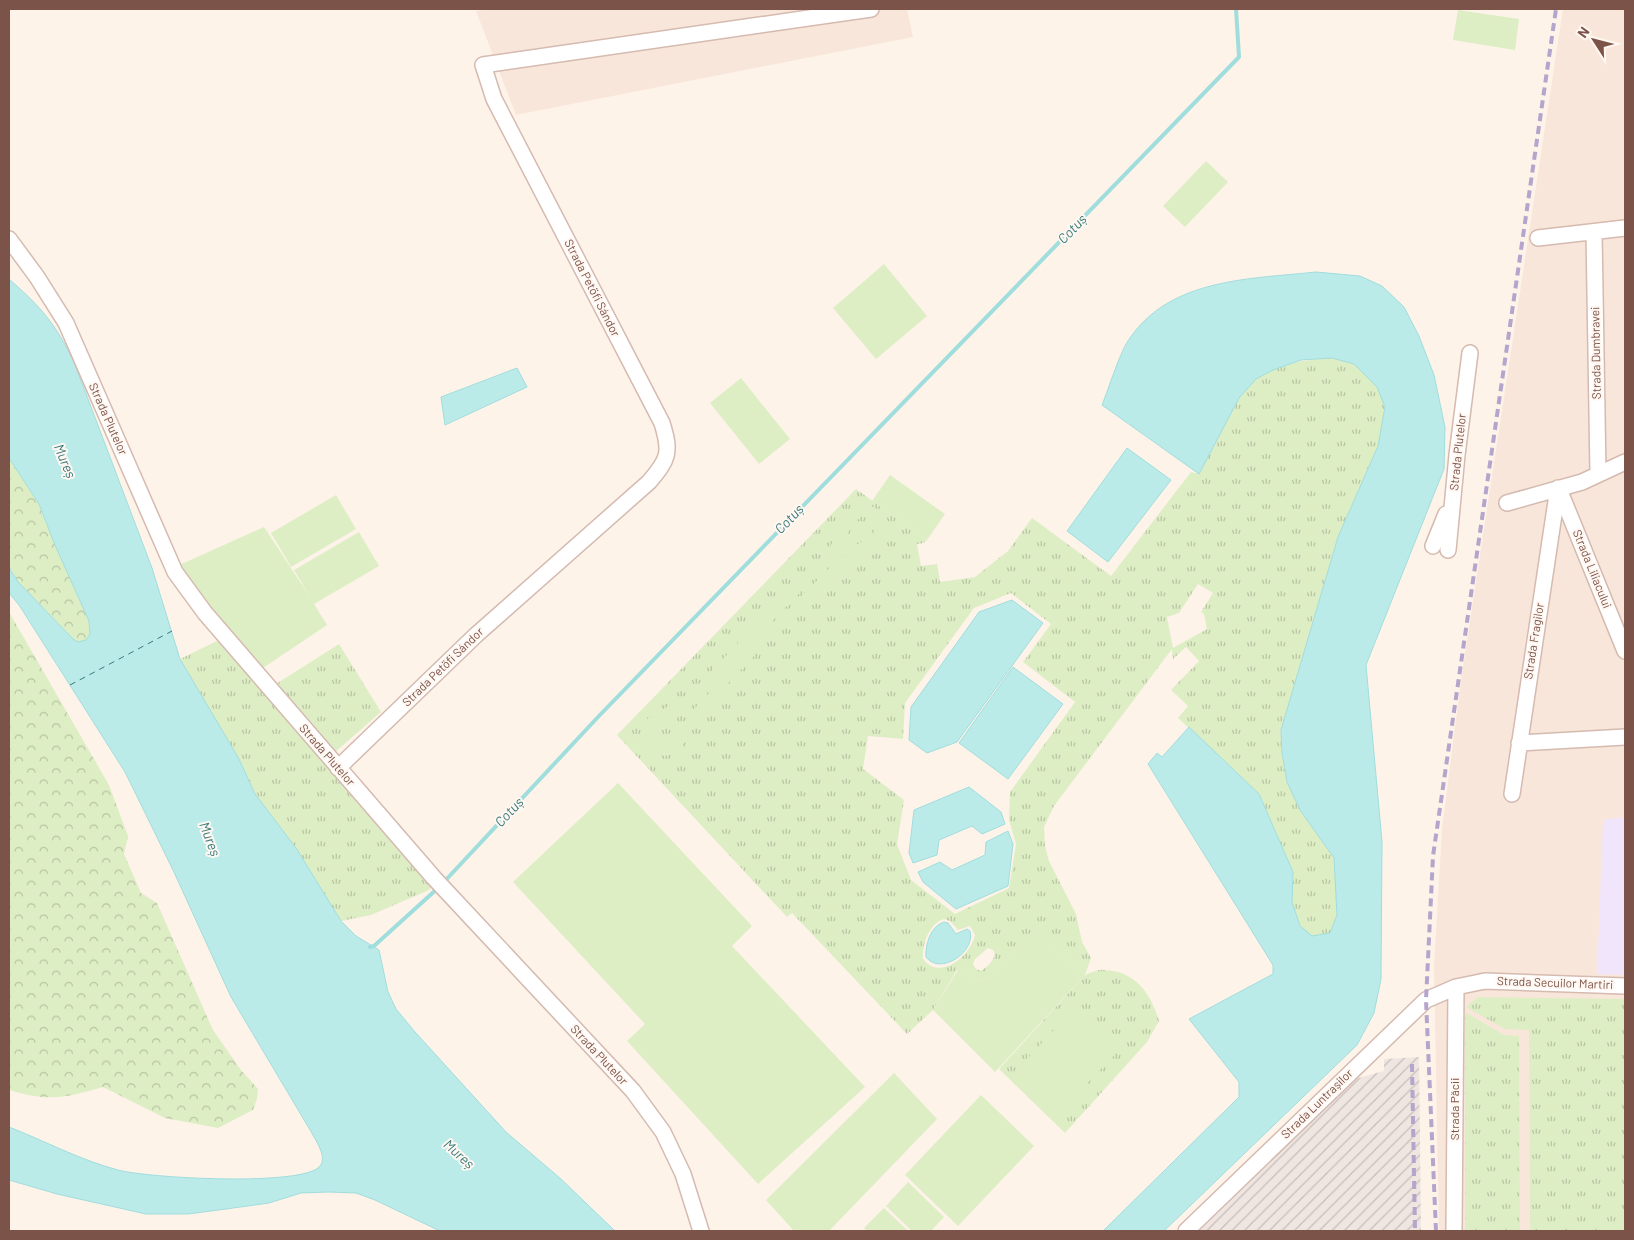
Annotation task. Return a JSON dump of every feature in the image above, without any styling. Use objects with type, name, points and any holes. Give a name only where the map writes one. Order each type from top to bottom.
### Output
[{"type":"street","name":"Strada Petöfi Sándor","points":[[338,768],[476,635],[649,482],[665,464],[668,453],[668,442],[662,423],[494,99],[483,65],[871,9]]},
{"type":"street","points":[[1538,238],[1625,228]]},
{"type":"street","name":"Strada Dumbravei","points":[[1594,232],[1598,474]]},
{"type":"street","name":"Strada Plutelor","points":[[9,239],[37,277],[66,323],[175,572],[206,613],[434,878],[633,1091],[663,1132],[683,1174],[701,1231]]},
{"type":"street","name":"Strada Plutelor","points":[[1441,548],[1455,471],[1470,354]]},
{"type":"street","points":[[1507,503],[1582,482],[1625,462]]},
{"type":"street","name":"Strada Liliacului","points":[[1558,488],[1625,651]]},
{"type":"street","name":"Strada Fragilor","points":[[1512,794],[1558,488]]},
{"type":"street","points":[[1519,743],[1625,737]]},
{"type":"street","name":"Strada Secuilor Martiri","points":[[1456,986],[1502,980],[1625,986]]},
{"type":"street","name":"Strada Luntrașilor","points":[[1186,1231],[1426,1000],[1456,986]]},
{"type":"street","name":"Strada Păcii","points":[[1454,1231],[1456,986]]},
{"type":"shaded area","points":[[492,9],[907,9],[913,37],[516,115],[476,11]]},
{"type":"shaded area","points":[[1563,9],[1625,9],[1625,1231],[1439,1231],[1434,966],[1442,829],[1461,680]]},
{"type":"shaded area","points":[[1625,817],[1625,975],[1597,974],[1603,820]]},
{"type":"shaded area","points":[[1419,1057],[1421,1231],[1198,1231],[1351,1080],[1384,1071],[1384,1059]]},
{"type":"green space","points":[[1458,10],[1519,19],[1515,50],[1453,40]]},
{"type":"green space","points":[[1206,161],[1228,182],[1185,227],[1163,206]]},
{"type":"green space","points":[[884,264],[927,316],[876,359],[833,308]]},
{"type":"green space","points":[[1332,358],[1354,364],[1377,387],[1385,407],[1382,427],[1378,446],[1338,537],[1281,730],[1282,753],[1287,782],[1300,810],[1334,858],[1337,915],[1330,933],[1312,937],[1300,926],[1292,902],[1293,872],[1259,794],[1178,718],[1188,706],[1171,690],[1199,661],[1186,647],[1173,659],[1172,649],[1054,806],[1044,827],[1045,846],[1049,861],[1076,914],[1082,942],[1091,958],[1085,975],[1033,932],[990,977],[978,981],[957,970],[933,1010],[907,1034],[792,913],[787,917],[617,735],[856,489],[927,540],[924,543],[917,544],[921,566],[937,564],[940,582],[975,577],[1008,551],[1032,518],[1111,576],[1191,472],[1199,474],[1230,411],[1245,389],[1255,379],[1263,373],[1282,365],[1302,361]],"holes":[[[1198,584],[1213,593],[1201,612],[1204,614],[1207,629],[1173,648],[1167,617],[1179,613]],[[1011,593],[1051,624],[1023,662],[1075,702],[1010,792],[1009,820],[1016,844],[1009,888],[955,914],[911,880],[897,844],[904,800],[863,769],[868,736],[903,739],[905,703],[974,608]],[[944,919],[950,921],[958,930],[970,926],[975,935],[968,950],[961,957],[946,967],[938,968],[930,965],[923,959],[923,953],[925,941],[930,930],[939,921]],[[988,948],[993,950],[995,954],[990,964],[981,971],[976,969],[973,964],[975,959]]]},
{"type":"green space","points":[[741,378],[790,439],[759,464],[710,403]]},
{"type":"green space","points":[[9,458],[39,504],[89,621],[90,634],[86,640],[78,642],[73,639],[18,582],[9,568]]},
{"type":"green space","points":[[890,475],[945,514],[927,540],[872,501]]},
{"type":"green space","points":[[336,495],[356,529],[291,567],[271,533]]},
{"type":"green space","points":[[865,505],[874,507],[885,519],[885,528],[877,543],[840,568],[787,621],[701,712],[687,739],[678,750],[664,756],[649,750],[642,735],[647,719],[690,693],[827,551],[846,516],[857,507]],"holes":[[[863,516],[871,517],[875,524],[873,535],[848,550],[789,608],[694,709],[672,743],[668,745],[656,741],[653,731],[658,723],[673,718],[697,699],[834,557],[855,522]]]},
{"type":"green space","points":[[264,527],[310,597],[294,570],[359,532],[379,566],[314,604],[327,625],[263,668],[177,566]]},
{"type":"green space","points":[[9,612],[109,785],[128,836],[124,854],[141,893],[157,903],[213,1030],[241,1070],[258,1089],[253,1110],[218,1128],[165,1118],[103,1087],[78,1094],[56,1097],[35,1096],[9,1090]]},
{"type":"green space","points":[[219,640],[434,884],[429,890],[371,915],[341,921],[296,848],[255,794],[239,759],[180,659]]},
{"type":"green space","points":[[339,644],[381,712],[334,753],[276,684]]},
{"type":"green space","points":[[618,783],[752,926],[732,946],[865,1087],[758,1184],[627,1041],[645,1024],[513,882]]},
{"type":"green space","points":[[1033,931],[1085,975],[995,1072],[933,1010],[958,970],[978,981],[990,977]]},
{"type":"green space","points":[[1102,970],[1115,971],[1133,979],[1147,993],[1156,1011],[1159,1021],[1147,1042],[1065,1133],[999,1069],[1085,975]]},
{"type":"green space","points":[[1478,997],[1625,999],[1625,1231],[1530,1231],[1529,1030],[1505,1029],[1466,1007]]},
{"type":"green space","points":[[1076,1006],[1119,1050],[1055,1117],[1012,1075]]},
{"type":"green space","points":[[1465,1012],[1504,1035],[1519,1036],[1520,1231],[1465,1231]]},
{"type":"green space","points":[[894,1073],[937,1119],[829,1231],[794,1231],[766,1200]]},
{"type":"green space","points":[[981,1095],[1034,1146],[958,1226],[905,1175]]},
{"type":"green space","points":[[908,1182],[944,1217],[931,1231],[912,1231],[886,1206]]},
{"type":"green space","points":[[884,1208],[908,1231],[867,1231],[864,1228]]},
{"type":"water","points":[[1316,272],[1360,276],[1382,286],[1404,307],[1419,336],[1434,375],[1445,427],[1444,469],[1366,665],[1382,842],[1381,979],[1374,1013],[1357,1045],[1164,1231],[1103,1231],[1239,1097],[1239,1082],[1189,1019],[1273,974],[1273,965],[1148,764],[1157,753],[1162,757],[1189,727],[1259,794],[1293,872],[1292,902],[1300,926],[1312,936],[1330,933],[1337,915],[1334,858],[1300,810],[1287,782],[1282,753],[1281,730],[1338,537],[1378,446],[1385,407],[1377,387],[1354,364],[1332,358],[1301,360],[1273,370],[1256,379],[1239,398],[1199,474],[1102,405],[1126,344],[1147,318],[1167,303],[1214,285],[1239,280]]},
{"type":"water","name":"Mureș","points":[[9,279],[30,298],[54,326],[74,362],[152,568],[180,659],[239,759],[255,794],[296,848],[341,921],[356,936],[379,950],[388,992],[396,1009],[506,1132],[561,1179],[615,1231],[440,1231],[356,1193],[329,1192],[301,1193],[269,1203],[188,1214],[146,1214],[57,1194],[9,1180],[9,1127],[104,1166],[134,1173],[160,1176],[224,1179],[286,1177],[308,1173],[320,1166],[322,1154],[313,1135],[231,997],[173,870],[125,772],[19,605],[9,593],[9,568],[18,582],[73,639],[78,642],[86,640],[90,634],[89,621],[39,504],[9,458]]},
{"type":"water","points":[[517,368],[527,387],[445,425],[441,397]]},
{"type":"water","points":[[1127,448],[1171,480],[1108,562],[1067,531]]},
{"type":"water","points":[[1012,600],[1043,623],[957,742],[927,753],[909,740],[911,707],[979,612]]},
{"type":"water","points":[[1013,667],[1063,704],[1008,779],[959,743]]},
{"type":"water","points":[[969,787],[1001,812],[1005,824],[982,834],[972,826],[939,840],[937,855],[913,863],[909,853],[914,810]]},
{"type":"water","points":[[1008,831],[1013,844],[1008,886],[956,909],[923,882],[918,872],[940,862],[952,870],[985,855],[986,842]]},
{"type":"water","points":[[944,922],[948,923],[956,934],[967,929],[970,931],[970,939],[968,947],[956,959],[940,964],[932,962],[926,957],[926,952],[932,931]]},
{"type":"waterway","name":"Cotuș","points":[[443,883],[598,717],[1239,57],[1236,9]]},
{"type":"waterway","name":"Cotuș","points":[[370,947],[374,946],[438,888]]},
{"type":"ferry route","points":[[70,685],[172,631]]},
{"type":"railway","points":[[1436,1231],[1426,1000],[1433,856],[1556,9]]},
{"type":"railway","points":[[1412,1064],[1415,1231]]}]
